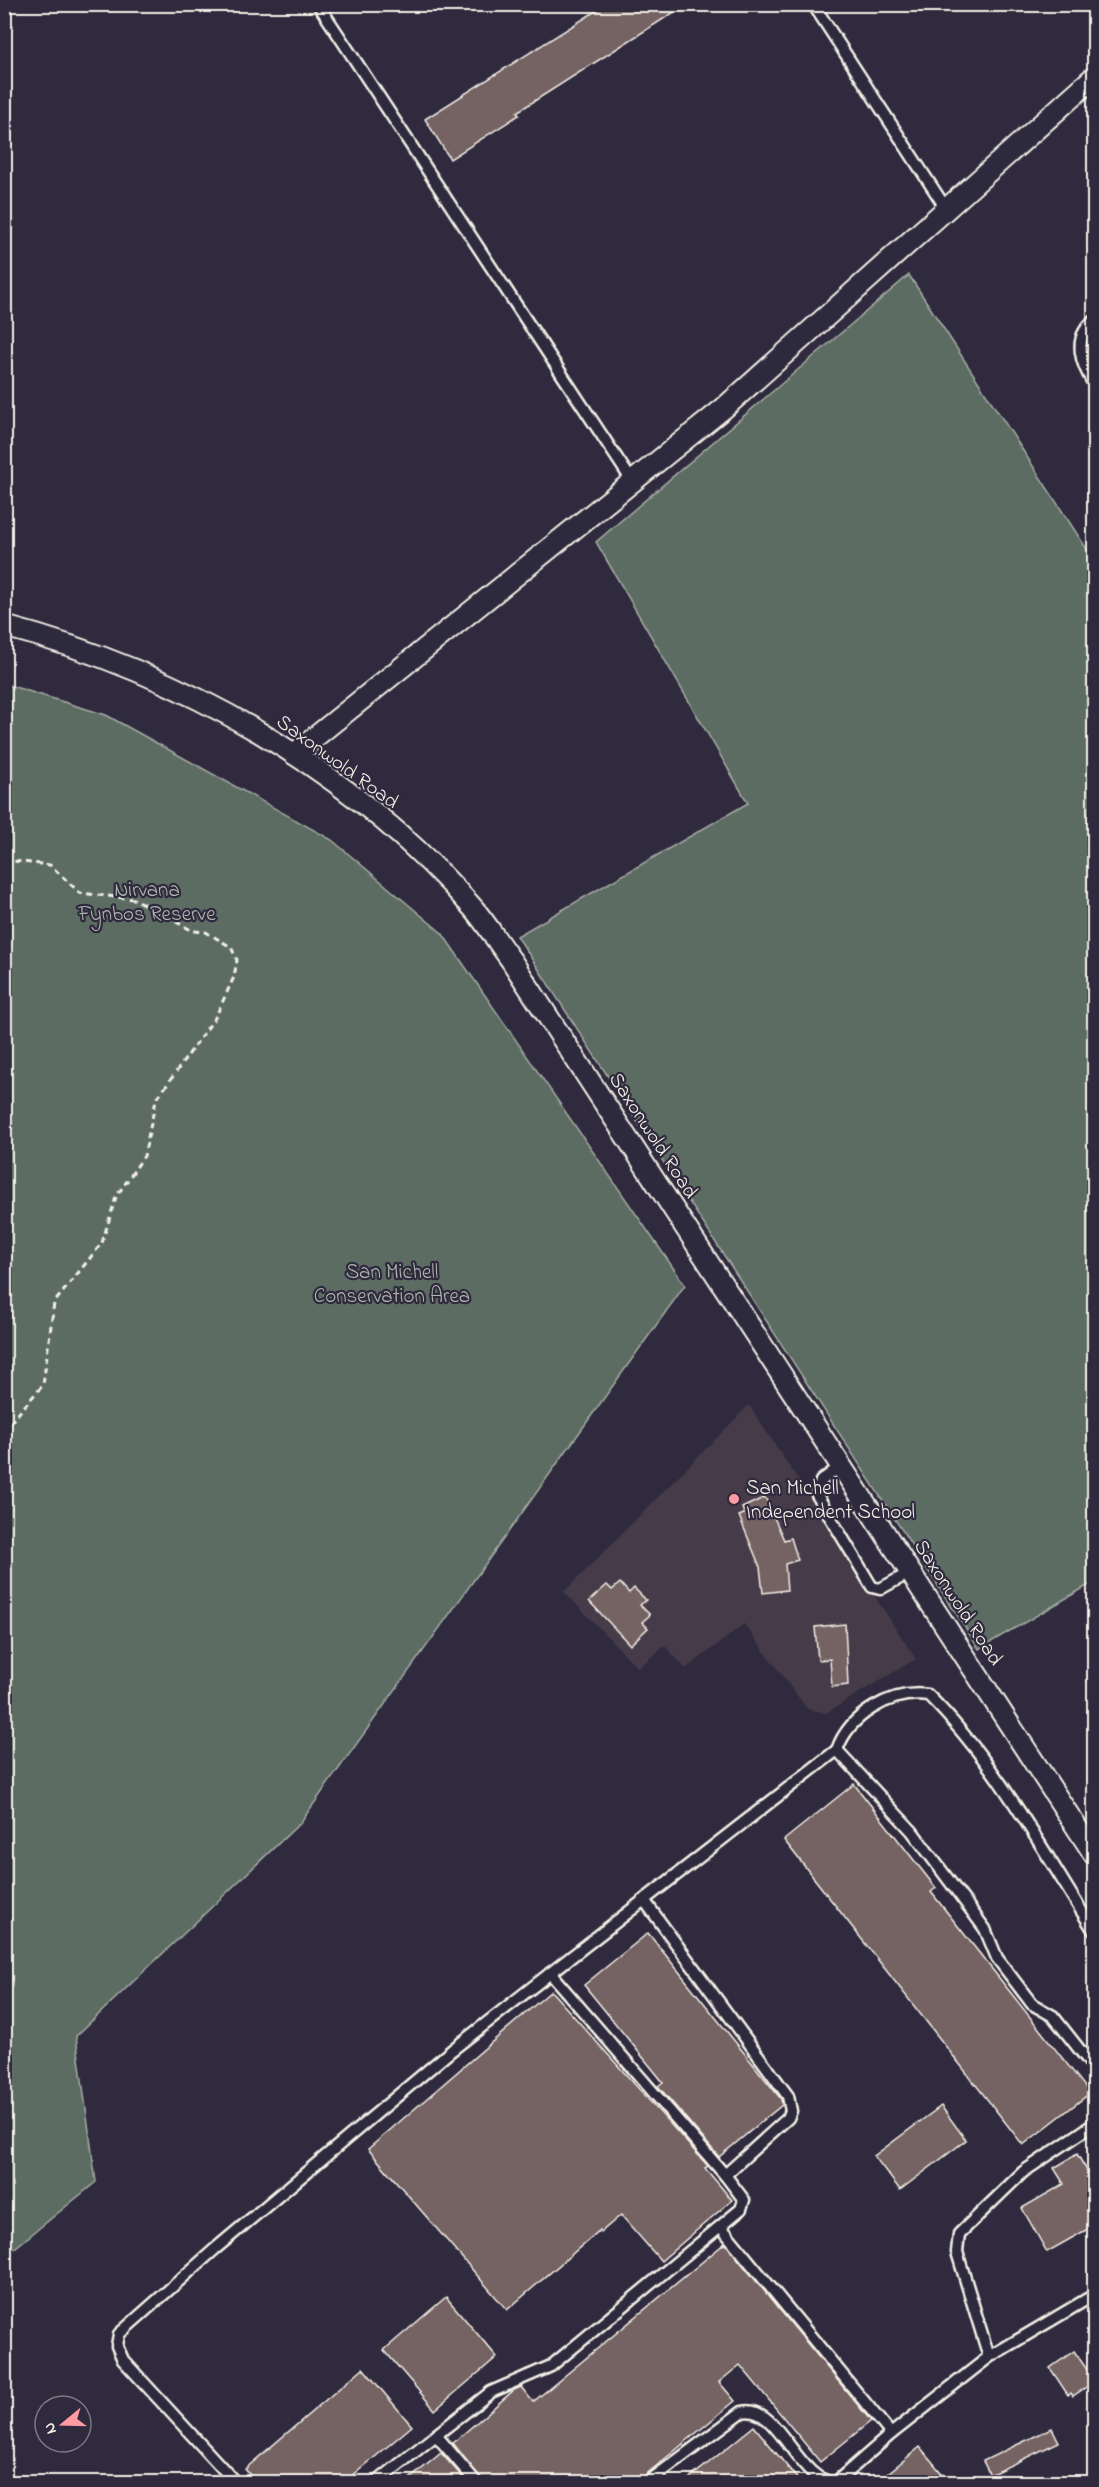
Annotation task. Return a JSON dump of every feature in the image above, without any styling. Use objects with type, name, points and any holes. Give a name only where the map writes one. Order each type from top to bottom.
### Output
[{"type":"street","points":[[294,754],[724,408],[1095,77]]},
{"type":"street","name":"Saxonwold Road","points":[[4,626],[65,642],[149,675],[236,718],[294,754],[378,818],[429,862],[474,909],[511,960],[1095,1854]]},
{"type":"lane","points":[[318,4],[632,482]]},
{"type":"lane","points":[[813,4],[947,210]]},
{"type":"lane","points":[[1095,321],[1084,333],[1081,348],[1084,368],[1095,384]]},
{"type":"lane","points":[[842,1465],[821,1481],[817,1495],[873,1587],[880,1589],[911,1572]]},
{"type":"lane","points":[[236,2482],[123,2360],[117,2346],[119,2334],[224,2241],[452,2050],[837,1750],[846,1730],[880,1705],[906,1694],[928,1695],[952,1719],[988,1765],[1095,1931]]},
{"type":"lane","points":[[837,1750],[912,1831],[972,1910],[989,1938],[997,1958],[1032,2004],[1053,2016],[1095,2068]]},
{"type":"lane","points":[[644,1900],[788,2096],[791,2111],[788,2118],[725,2175]]},
{"type":"lane","points":[[377,2482],[491,2392],[551,2366],[741,2209],[744,2200],[725,2175],[550,1973]]},
{"type":"lane","points":[[988,2357],[957,2252],[959,2234],[1023,2172],[1095,2124]]},
{"type":"lane","points":[[721,2227],[891,2434]]},
{"type":"lane","points":[[648,2482],[742,2412],[748,2410],[762,2415],[819,2479],[836,2482],[891,2434],[988,2357],[1095,2295]]},
{"type":"lane","points":[[436,2435],[476,2482]]},
{"type":"path","points":[[4,860],[50,865],[80,893],[134,899],[193,931],[206,932],[231,947],[237,960],[234,977],[216,1016],[156,1100],[144,1156],[116,1197],[102,1243],[54,1303],[43,1384],[4,1430]]},
{"type":"shaded area","name":"San Michell Independent School","points":[[749,1405],[916,1659],[826,1713],[807,1709],[744,1624],[686,1669],[665,1646],[638,1668],[564,1592]]},
{"type":"green space","points":[[909,275],[1094,560],[1094,1582],[979,1649],[517,936],[748,803],[596,542]]},
{"type":"green space","name":"San Michell Conservation Area","points":[[5,684],[106,715],[332,840],[442,933],[685,1285],[300,1823],[76,2036],[96,2182],[5,2256]]},
{"type":"building","points":[[607,4],[687,4],[517,112],[519,115],[450,159],[425,119]]},
{"type":"building","points":[[765,1497],[784,1540],[791,1538],[798,1560],[785,1564],[787,1590],[763,1593],[760,1567],[739,1516],[744,1514],[742,1508]]},
{"type":"building","points":[[620,1583],[629,1593],[634,1588],[646,1600],[640,1605],[650,1615],[642,1622],[648,1628],[630,1645],[589,1601],[607,1585],[612,1590]]},
{"type":"building","points":[[845,1624],[848,1685],[832,1687],[830,1659],[818,1660],[815,1627]]},
{"type":"building","points":[[854,1784],[936,1888],[931,1892],[1090,2093],[1023,2145],[784,1840]]},
{"type":"building","points":[[648,1933],[781,2099],[782,2105],[719,2157],[658,2086],[663,2082],[584,1985]]},
{"type":"building","points":[[551,1991],[708,2166],[705,2168],[732,2200],[661,2261],[621,2215],[601,2232],[600,2230],[507,2310],[368,2149]]},
{"type":"building","points":[[941,2106],[966,2140],[900,2190],[874,2156]]},
{"type":"building","points":[[1077,2154],[1095,2184],[1095,2225],[1047,2252],[1022,2208],[1064,2184],[1054,2168]]},
{"type":"building","points":[[725,2243],[871,2421],[820,2462],[740,2365],[719,2382],[735,2401],[638,2481],[596,2475],[602,2482],[483,2482],[453,2443],[514,2390],[521,2387],[533,2402]]},
{"type":"building","points":[[446,2297],[497,2357],[435,2410],[384,2350]]},
{"type":"building","points":[[1074,2351],[1095,2381],[1073,2396],[1071,2393],[1068,2395],[1050,2368]]},
{"type":"building","points":[[363,2368],[412,2426],[345,2482],[256,2482],[245,2469]]},
{"type":"building","points":[[754,2426],[800,2482],[685,2482]]},
{"type":"building","points":[[1052,2428],[1059,2442],[990,2475],[983,2461]]},
{"type":"building","points":[[920,2447],[949,2482],[877,2482]]},
{"type":"building","points":[[441,2453],[467,2482],[406,2482]]},
{"type":"place","name":"San Michell Independent School","points":[[734,1499]]},
{"type":"park label","name":"Nirvana Fynbos Reserve","points":[[147,901]]}]
